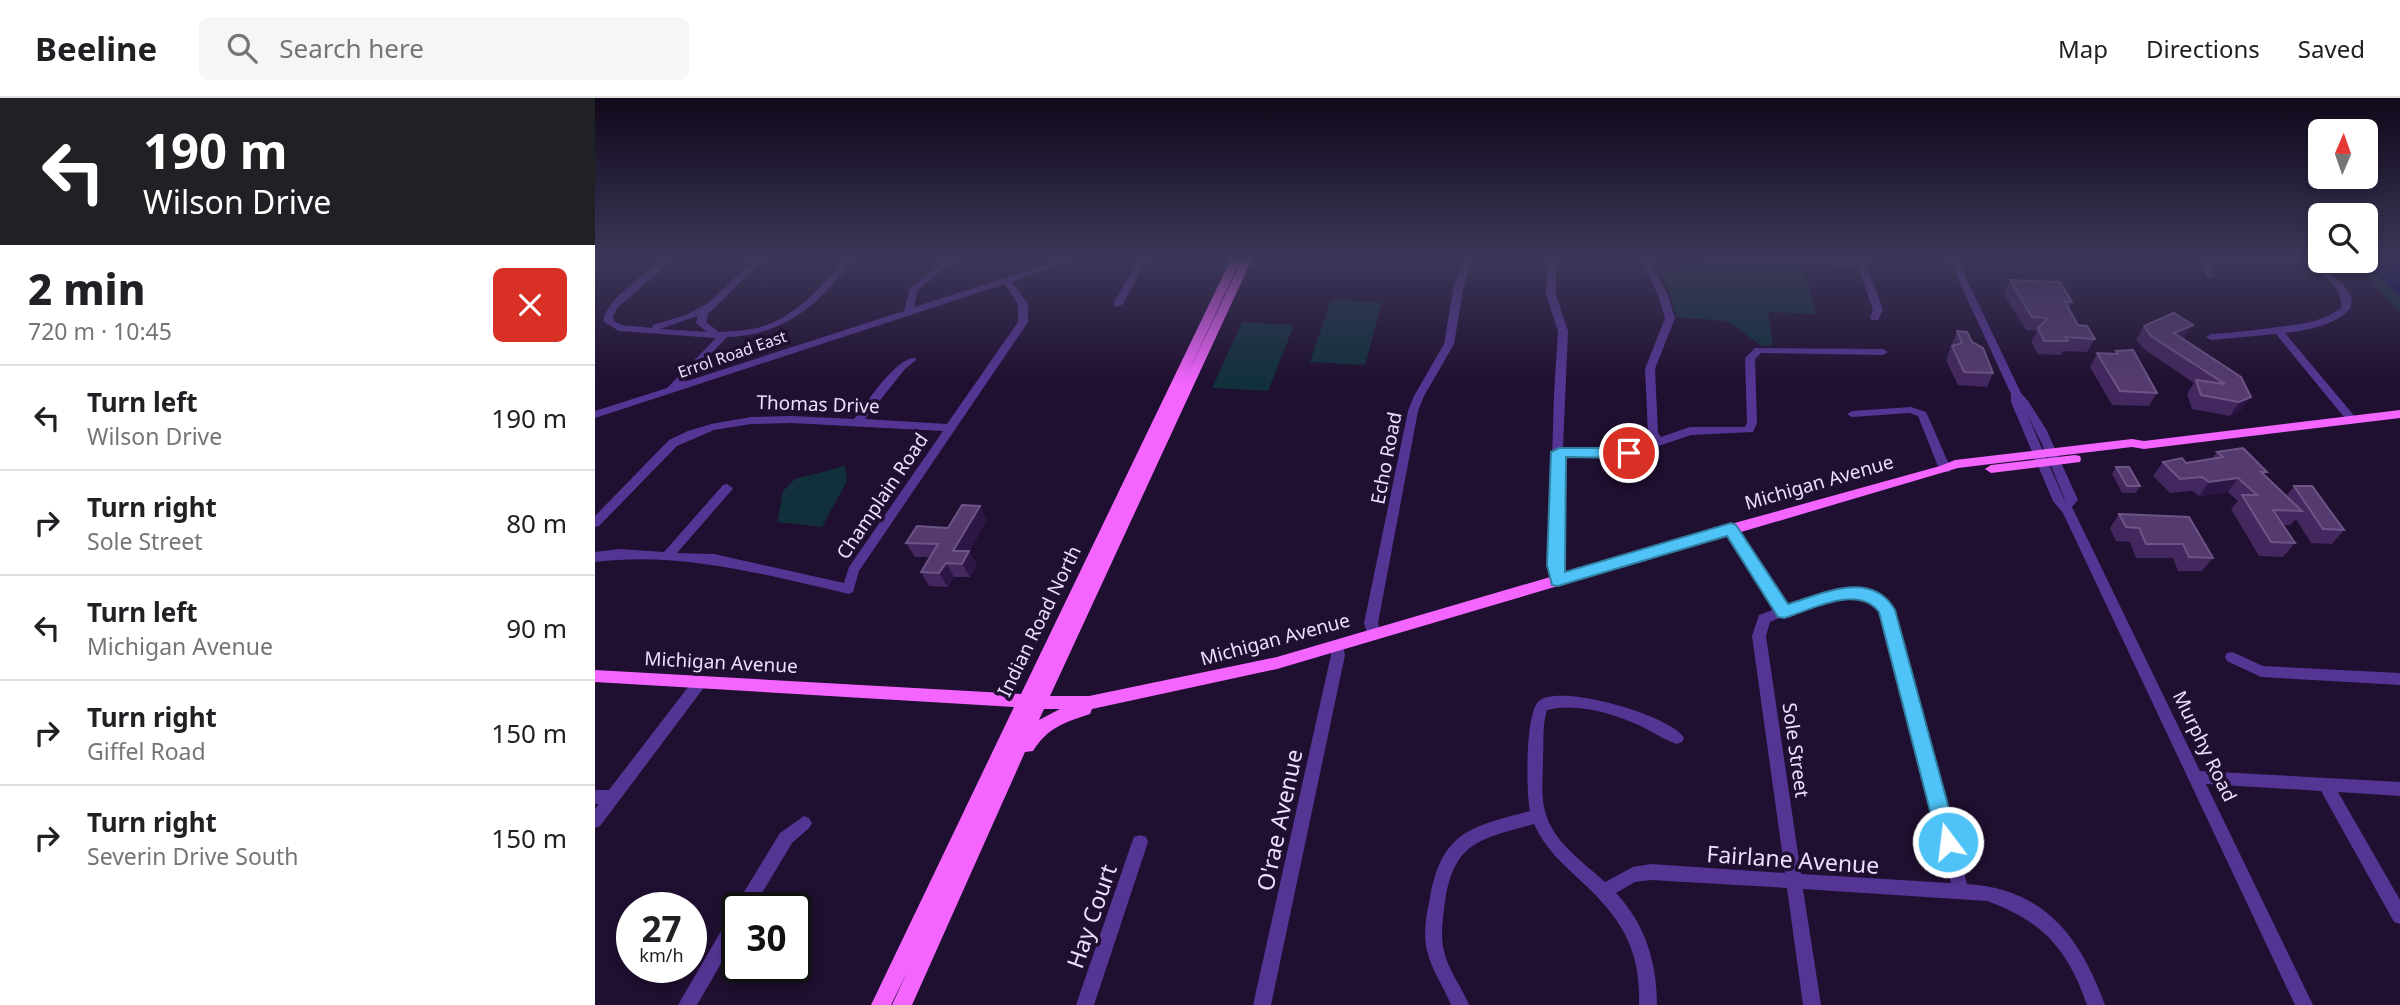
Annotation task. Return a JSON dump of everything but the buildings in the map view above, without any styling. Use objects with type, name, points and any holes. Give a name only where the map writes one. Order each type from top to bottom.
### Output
[{"type":"main road","name":"Indian Road North","points":[[902,1005],[1002,786],[1031,702],[1217,299]]},
{"type":"main road","name":"Indian Road North","points":[[881,1005],[1227,299]]},
{"type":"main road","name":"Michigan Avenue","points":[[595,676],[1081,704],[1144,693],[1267,665],[1945,469],[1961,473],[2046,458],[2140,450],[2144,445],[2400,414]]},
{"type":"main road","points":[[1002,786],[1035,733],[1049,722],[1072,711],[1118,703],[1144,693]]},
{"type":"street","points":[[620,299],[607,319],[612,325],[635,330],[725,334],[757,331],[790,318],[809,299]]},
{"type":"street","points":[[715,299],[703,313],[701,323],[709,330],[725,334]]},
{"type":"street","points":[[909,311],[911,299]]},
{"type":"street","name":"Errol Road East","points":[[595,415],[944,299]]},
{"type":"street","name":"Champlain Road","points":[[595,557],[619,554],[714,559],[849,589],[853,570],[1024,322],[1023,304],[1020,299]]},
{"type":"street","points":[[1118,304],[1121,299]]},
{"type":"street","name":"Echo Road","points":[[1374,635],[1371,623],[1413,411],[1449,344],[1457,299]]},
{"type":"street","points":[[1552,299],[1563,331],[1555,565],[1558,580]]},
{"type":"street","points":[[1658,441],[1653,433],[1649,376],[1651,363],[1670,318],[1664,299]]},
{"type":"street","points":[[1874,299],[1878,310],[1875,318]]},
{"type":"street","name":"Murphy Road","points":[[1972,299],[2017,394],[2016,402],[2046,458],[2059,501],[2066,506],[2304,1005]]},
{"type":"street","points":[[2211,337],[2322,325],[2335,320],[2347,307],[2347,299]]},
{"type":"street","points":[[635,330],[672,323],[709,305]]},
{"type":"street","points":[[2277,330],[2352,420]]},
{"type":"street","points":[[670,391],[725,334]]},
{"type":"street","points":[[1559,452],[1623,454],[1691,431],[1749,430],[1752,423],[1749,358],[1759,349],[1883,352]]},
{"type":"street","points":[[857,422],[901,367],[911,360]]},
{"type":"street","points":[[1851,414],[1911,411],[1922,414],[1945,469]]},
{"type":"street","name":"Thomas Drive","points":[[595,523],[663,452],[687,435],[723,424],[759,418],[951,428]]},
{"type":"street","points":[[667,556],[726,488]]},
{"type":"street","points":[[1731,529],[1784,612],[1848,592],[1871,596],[1887,610],[1961,892]]},
{"type":"street","name":"Sole Street","points":[[1784,612],[1764,619],[1759,636],[1812,1005]]},
{"type":"street","name":"O'rae Avenue","points":[[1262,1005],[1338,655],[1337,645]]},
{"type":"street","points":[[2232,657],[2262,671],[2398,682]]},
{"type":"street","points":[[595,821],[699,682]]},
{"type":"street","points":[[1648,1005],[1642,946],[1632,923],[1603,891],[1563,857],[1547,834],[1539,816],[1535,765],[1540,709],[1553,703],[1610,707],[1628,712],[1677,738]]},
{"type":"street","points":[[2197,777],[2400,789]]},
{"type":"street","points":[[2326,785],[2400,916]]},
{"type":"street","points":[[595,797],[613,797]]},
{"type":"street","points":[[1460,1005],[1435,948],[1436,909],[1443,868],[1453,852],[1470,837],[1539,816]]},
{"type":"street","points":[[754,892],[786,838],[804,823]]},
{"type":"street","name":"Hay Court","points":[[1084,1005],[1140,842]]},
{"type":"street","name":"Fairlane Avenue","points":[[1603,891],[1633,875],[1651,872],[1987,893],[2024,906],[2061,934],[2078,960],[2096,1005]]},
{"type":"street","points":[[687,1005],[721,947]]},
{"type":"shaded area","points":[[1672,299],[1812,299],[1816,314],[1768,312],[1773,345],[1762,346],[1727,321],[1676,317]]},
{"type":"shaded area","points":[[2388,299],[2400,299],[2400,312]]},
{"type":"shaded area","points":[[1331,300],[1382,302],[1365,365],[1310,362]]},
{"type":"shaded area","points":[[1242,322],[1294,325],[1268,391],[1212,388]]},
{"type":"shaded area","points":[[845,466],[847,481],[822,527],[777,522],[783,491],[795,479]]},
{"type":"route","points":[[1629,453],[1559,452],[1555,565],[1558,580],[1731,529],[1784,612],[1848,592],[1871,596],[1879,601],[1887,610],[1948,842]]}]
